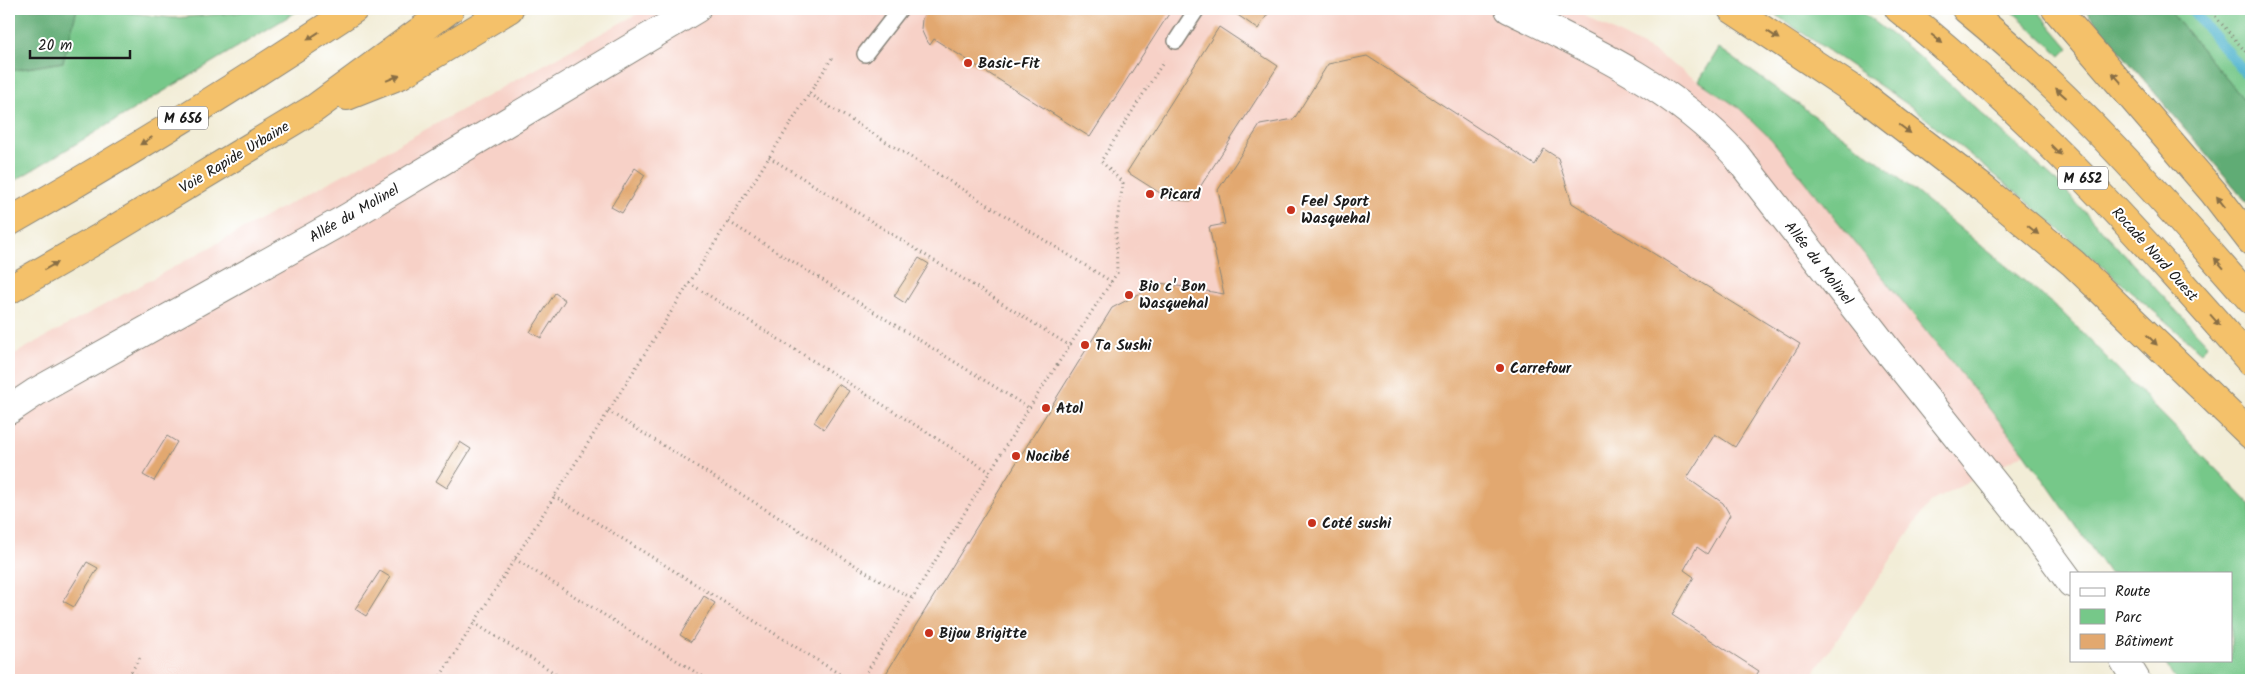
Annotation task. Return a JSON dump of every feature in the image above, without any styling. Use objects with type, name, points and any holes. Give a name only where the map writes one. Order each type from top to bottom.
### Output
[{"type":"highway","name":"M 656","points":[[9,222],[150,139],[354,9]]},
{"type":"highway","name":"Voie Rapide Urbaine","points":[[9,290],[98,239],[315,108],[450,9]]},
{"type":"highway","points":[[315,108],[400,75],[509,9]]},
{"type":"highway","points":[[1732,9],[1864,97],[1985,190],[2073,262],[2251,435]]},
{"type":"highway","name":"Rocade Nord Ouest","points":[[1900,9],[1947,47],[2070,164],[2142,237],[2251,362]]},
{"type":"highway","name":"M 652","points":[[1966,9],[2082,113],[2144,178],[2251,300]]},
{"type":"highway","points":[[2056,9],[2214,193],[2251,241]]},
{"type":"street","name":"Allée du Molinel","points":[[9,410],[36,392],[363,208],[696,9]]},
{"type":"street","name":"Allée du Molinel","points":[[1509,9],[1583,44],[1676,101],[1714,130],[1735,154],[1816,260],[2038,538],[2070,582]]},
{"type":"street","points":[[2125,662],[2136,680]]},
{"type":"lane","points":[[1176,41],[1197,9]]},
{"type":"lane","points":[[865,54],[897,12]]},
{"type":"path","points":[[2210,9],[2251,58]]},
{"type":"path","points":[[862,680],[1029,408],[1118,273],[1116,228],[1123,184],[1101,161],[1176,41]]},
{"type":"path","points":[[438,680],[832,58]]},
{"type":"path","points":[[809,94],[1112,282]]},
{"type":"path","points":[[769,157],[1070,346]]},
{"type":"path","points":[[729,222],[1029,408]]},
{"type":"path","points":[[690,283],[990,472]]},
{"type":"path","points":[[608,411],[882,582],[912,598]]},
{"type":"path","points":[[554,496],[850,680]]},
{"type":"path","points":[[515,558],[708,680]]},
{"type":"path","points":[[474,623],[566,680]]},
{"type":"path","points":[[126,680],[141,656]]},
{"type":"path","points":[[131,672],[145,680]]},
{"type":"shaded area","points":[[646,9],[1572,9],[1654,52],[1739,108],[1772,140],[2025,453],[1930,502],[1809,680],[9,680],[9,357]]},
{"type":"green space","points":[[9,9],[77,9],[63,62],[9,71]]},
{"type":"green space","points":[[77,9],[113,9],[123,12],[174,18],[235,13],[254,9],[301,9],[9,184],[9,71],[63,62]]},
{"type":"green space","points":[[1767,9],[1858,9],[1914,52],[2056,181],[2208,345],[2201,352],[2030,204],[1913,108]]},
{"type":"green space","points":[[2010,9],[2036,9],[2069,48],[2061,56]]},
{"type":"green space","points":[[2084,9],[2168,9],[2251,108],[2251,207]]},
{"type":"green space","points":[[2168,9],[2251,9],[2251,108]]},
{"type":"green space","points":[[1719,48],[1878,161],[2061,311],[2251,505],[2251,680],[2176,680],[2164,662],[2232,662],[2232,572],[2108,572],[2025,453],[1772,140],[1739,108],[1699,81]]},
{"type":"building","points":[[927,9],[1172,9],[1090,137],[934,39],[930,45],[921,29],[922,19]]},
{"type":"building","points":[[1234,9],[1271,9],[1258,29],[1232,11]]},
{"type":"building","points":[[1219,27],[1278,66],[1191,201],[1171,200],[1127,172]]},
{"type":"building","name":"Carrefour","points":[[1367,56],[1535,165],[1544,149],[1558,158],[1572,203],[1800,344],[1735,447],[1715,434],[1687,478],[1723,503],[1730,515],[1707,554],[1697,547],[1684,570],[1694,577],[1672,615],[1759,671],[1753,680],[882,680],[1112,308],[1160,283],[1224,294],[1209,227],[1225,224],[1218,190],[1260,125],[1294,119],[1328,64]]},
{"type":"building","points":[[635,168],[645,175],[622,213],[611,207]]},
{"type":"building","points":[[919,258],[929,264],[905,303],[894,296]]},
{"type":"building","points":[[555,293],[565,300],[541,338],[530,332]]},
{"type":"building","points":[[838,384],[849,391],[824,429],[814,422]]},
{"type":"building","points":[[167,436],[177,442],[154,481],[143,475]]},
{"type":"building","points":[[460,442],[471,449],[447,488],[436,481]]},
{"type":"building","points":[[87,562],[98,568],[74,607],[63,601]]},
{"type":"building","points":[[380,571],[390,577],[366,616],[355,609]]},
{"type":"building","points":[[704,596],[715,603],[691,642],[680,635]]},
{"type":"waterway","points":[[2191,9],[2251,80]]},
{"type":"place","name":"Basic-Fit","points":[[968,63]]},
{"type":"place","name":"Picard","points":[[1150,194]]},
{"type":"place","name":"Feel Sport Wasquehal","points":[[1291,210]]},
{"type":"place","name":"Bio c' Bon Wasquehal","points":[[1129,295]]},
{"type":"place","name":"Ta Sushi","points":[[1085,345]]},
{"type":"place","name":"Carrefour","points":[[1500,368]]},
{"type":"place","name":"Atol","points":[[1046,408]]},
{"type":"place","name":"Nocibé","points":[[1016,456]]},
{"type":"place","name":"Coté sushi","points":[[1312,523]]},
{"type":"place","name":"Bijou Brigitte","points":[[929,633]]}]
